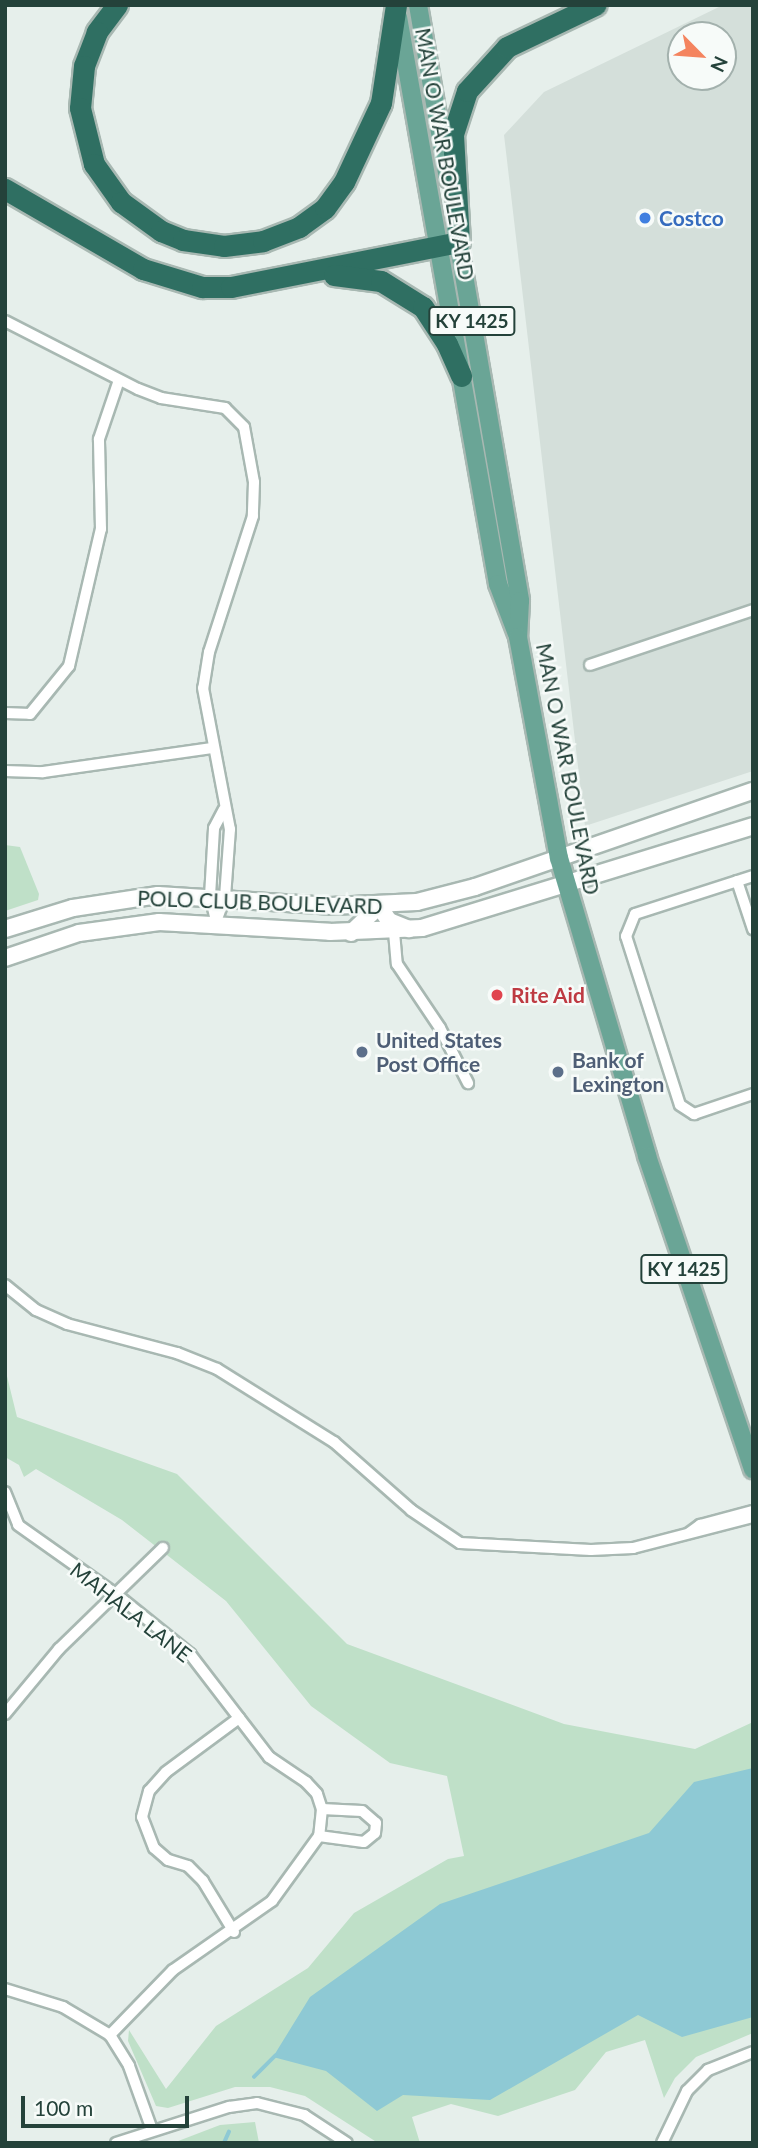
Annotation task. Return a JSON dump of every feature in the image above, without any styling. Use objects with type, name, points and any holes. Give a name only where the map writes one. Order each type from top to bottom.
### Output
[{"type":"highway","points":[[117,5],[97,32],[84,66],[80,108],[94,164],[121,202],[161,231],[183,240],[224,246],[263,241],[299,227],[325,208],[344,182],[381,103],[396,5]]},
{"type":"highway","points":[[5,189],[100,247],[181,282],[230,287],[449,245],[453,134],[467,91],[507,47],[595,5]]},
{"type":"highway","points":[[280,278],[360,276],[403,292],[436,324],[461,376]]},
{"type":"main road","name":"MAN O WAR BOULEVARD","points":[[396,5],[449,245],[520,601],[518,637]]},
{"type":"main road","name":"MAN O WAR BOULEVARD","points":[[418,5],[449,245],[461,376],[498,584],[518,637],[559,858],[647,1156],[753,1470]]},
{"type":"street","points":[[5,322],[119,380],[161,398],[225,408],[237,416],[246,433],[254,509],[204,673],[203,705],[212,748],[221,773],[224,808],[214,828],[216,922]]},
{"type":"street","points":[[5,713],[30,714],[69,666],[101,529],[99,439],[119,380]]},
{"type":"street","points":[[590,665],[753,610]]},
{"type":"street","points":[[5,771],[43,772],[212,748]]},
{"type":"street","name":"POLO CLUB BOULEVARD","points":[[5,929],[115,899],[217,897],[379,906],[461,891],[753,791]]},
{"type":"street","name":"POLO CLUB BOULEVARD","points":[[5,958],[119,926],[216,922],[351,933],[411,930],[753,826]]},
{"type":"street","points":[[753,876],[635,914],[626,936],[680,1105],[694,1114],[753,1094]]},
{"type":"street","points":[[737,881],[750,909],[753,929]]},
{"type":"street","points":[[351,933],[379,906],[389,921],[411,930]]},
{"type":"street","points":[[394,932],[397,964],[440,1028],[468,1083]]},
{"type":"street","points":[[5,1284],[36,1310],[67,1324],[177,1353],[217,1369],[334,1442],[411,1510],[460,1543],[591,1550],[633,1548],[753,1517]]},
{"type":"street","name":"MAHALA LANE","points":[[5,1492],[18,1525],[117,1595],[190,1654],[269,1757],[317,1794],[322,1809]]},
{"type":"street","points":[[687,1535],[700,1525],[753,1511]]},
{"type":"street","points":[[5,1714],[59,1649],[163,1548]]},
{"type":"street","points":[[234,1932],[203,1881],[188,1866],[168,1860],[154,1848],[142,1817],[149,1791],[166,1772],[239,1718]]},
{"type":"street","points":[[110,2035],[173,1970],[234,1932],[272,1901],[319,1836],[322,1809],[362,1811],[376,1823],[375,1833],[364,1842],[319,1836]]},
{"type":"street","points":[[5,1989],[63,2007],[110,2035],[129,2066],[152,2130]]},
{"type":"street","points":[[665,2142],[687,2091],[708,2070],[753,2052]]},
{"type":"street","points":[[116,2143],[229,2106],[257,2103],[304,2115],[347,2143]]},
{"type":"shaded area","points":[[723,5],[753,5],[753,771],[585,826],[504,135],[544,92],[667,32],[667,91],[737,91],[737,21],[690,21]]},
{"type":"green space","points":[[5,845],[20,847],[39,894],[38,900],[5,911]]},
{"type":"green space","points":[[5,1368],[17,1417],[177,1474],[347,1644],[564,1724],[695,1749],[753,1722],[753,2033],[696,2057],[675,2078],[664,2098],[645,2040],[606,2052],[575,2090],[498,2116],[451,2104],[412,2117],[420,2143],[378,2143],[305,2096],[270,2087],[235,2087],[168,2108],[156,2106],[128,2041],[129,2030],[166,2089],[216,2026],[308,1968],[354,1913],[448,1859],[464,1856],[447,1776],[390,1763],[311,1706],[226,1601],[122,1520],[36,1469],[24,1477],[19,1465],[5,1457]]},
{"type":"green space","points":[[255,2122],[259,2143],[173,2143],[220,2125]]},
{"type":"water","points":[[753,1768],[753,2017],[682,2037],[638,2015],[490,2100],[403,2095],[377,2111],[326,2071],[273,2057],[310,1997],[440,1904],[649,1833],[694,1782]]},
{"type":"waterway","points":[[254,2077],[275,2056]]},
{"type":"waterway","points":[[224,2143],[229,2132]]},
{"type":"place","name":"Costco","points":[[645,218]]},
{"type":"place","name":"Rite Aid","points":[[497,995]]},
{"type":"place","name":"United States Post Office","points":[[362,1052]]},
{"type":"place","name":"Bank of Lexington","points":[[558,1072]]}]
